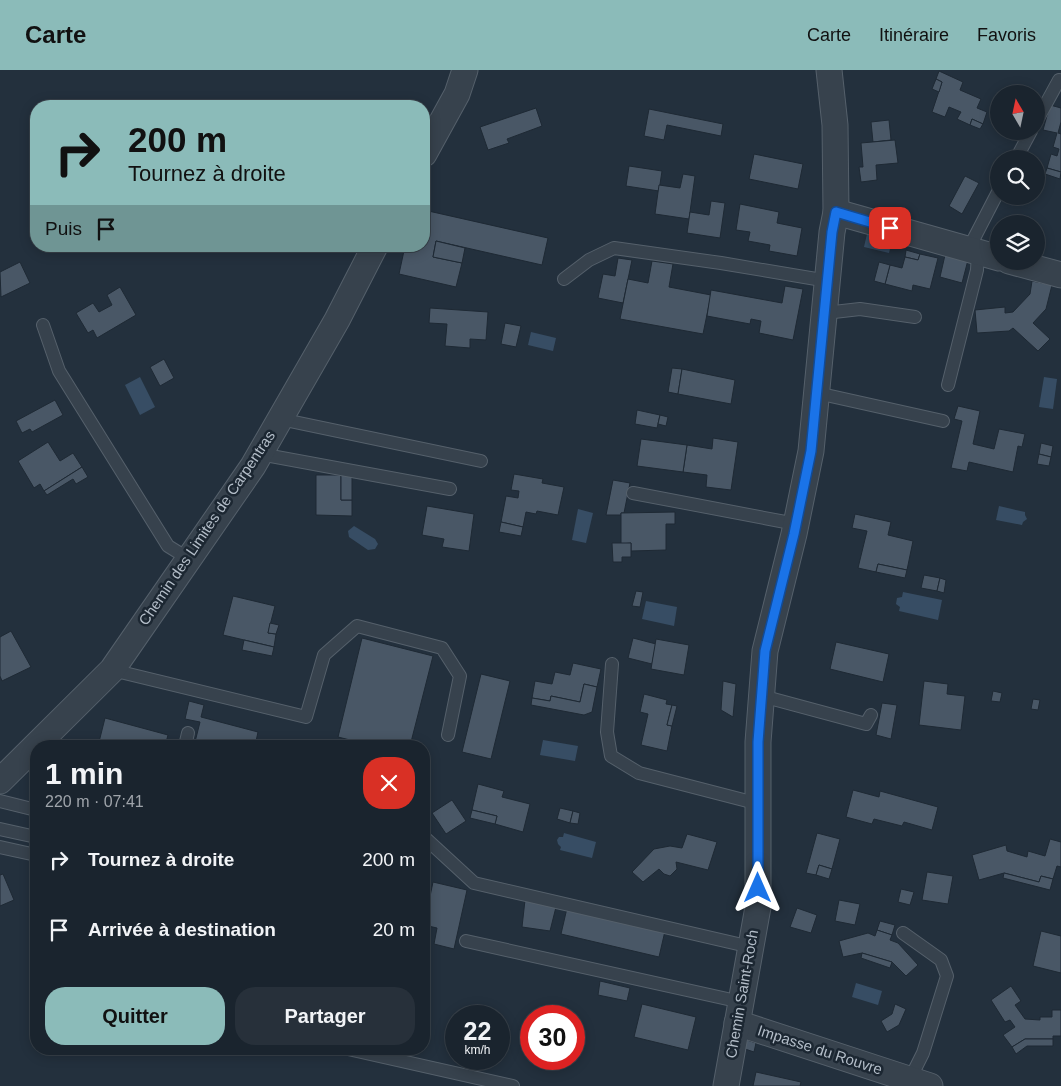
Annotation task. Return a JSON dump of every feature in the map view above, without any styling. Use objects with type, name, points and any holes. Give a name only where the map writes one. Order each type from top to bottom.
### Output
[{"type":"street","points":[[430,143],[457,94],[466,70]]},
{"type":"street","name":"Chemin Saint-Roch","points":[[726,1086],[758,907],[758,742],[765,651],[796,524],[811,451],[832,232],[836,212],[835,125],[829,70]]},
{"type":"street","points":[[836,212],[982,253]]},
{"type":"street","name":"Chemin des Limites de Carpentras","points":[[41,740],[112,670],[260,454],[337,320],[372,252]]},
{"type":"street","points":[[1042,270],[1061,275]]},
{"type":"street","name":"Chemin des Limites de Carpentras","points":[[0,781],[30,751]]},
{"type":"street","name":"Impasse du Rouvre","points":[[739,1012],[920,1083]]},
{"type":"lane","points":[[1045,106],[1059,80]]},
{"type":"lane","points":[[948,385],[976,270],[995,205]]},
{"type":"lane","points":[[564,279],[590,260],[614,248],[721,262],[828,282]]},
{"type":"lane","points":[[825,314],[860,309],[915,317]]},
{"type":"lane","points":[[43,325],[59,371],[168,546],[188,559]]},
{"type":"lane","points":[[817,393],[943,421]]},
{"type":"lane","points":[[280,419],[482,461]]},
{"type":"lane","points":[[260,454],[450,489]]},
{"type":"lane","points":[[633,493],[796,524]]},
{"type":"lane","points":[[112,670],[306,717],[324,655],[356,626],[442,648],[460,676],[448,735]]},
{"type":"lane","points":[[612,664],[607,732],[611,756],[639,774],[759,804]]},
{"type":"lane","points":[[762,696],[866,724],[871,715]]},
{"type":"lane","points":[[186,740],[188,733]]},
{"type":"lane","points":[[0,801],[30,808]]},
{"type":"lane","points":[[0,829],[30,836]]},
{"type":"lane","points":[[430,843],[474,883],[751,947]]},
{"type":"lane","points":[[0,847],[30,854]]},
{"type":"lane","points":[[903,933],[941,960],[947,976],[923,1053],[920,1083]]},
{"type":"lane","points":[[466,940],[739,1012]]},
{"type":"lane","points":[[375,1055],[513,1086]]},
{"type":"water","points":[[867,234],[892,240],[889,253],[864,247]]},
{"type":"water","points":[[531,332],[556,338],[553,351],[528,345]]},
{"type":"water","points":[[140,377],[155,407],[140,415],[125,385]]},
{"type":"water","points":[[1044,377],[1057,379],[1053,409],[1039,407]]},
{"type":"water","points":[[999,506],[1025,512],[1027,519],[1022,525],[996,520]]},
{"type":"water","points":[[578,509],[593,513],[586,543],[572,540]]},
{"type":"water","points":[[354,526],[375,539],[378,544],[375,549],[368,550],[349,537],[348,531]]},
{"type":"water","points":[[903,592],[942,600],[938,620],[899,611],[900,607],[896,604],[897,598],[902,597]]},
{"type":"water","points":[[646,601],[677,607],[674,626],[642,619]]},
{"type":"water","points":[[543,740],[578,746],[575,761],[540,755]]},
{"type":"water","points":[[564,833],[596,842],[592,858],[560,850],[561,847],[557,840],[559,837],[563,837]]},
{"type":"water","points":[[856,983],[882,991],[878,1005],[852,997]]},
{"type":"building","points":[[939,71],[963,82],[960,90],[981,99],[977,108],[987,112],[983,124],[972,119],[970,125],[957,119],[961,112],[949,107],[945,117],[932,112],[942,82],[936,79]]},
{"type":"building","points":[[936,79],[942,82],[939,92],[932,89]]},
{"type":"building","points":[[1050,105],[1061,108],[1061,122],[1058,133],[1061,134],[1061,172],[1047,168],[1051,154],[1057,156],[1059,149],[1053,147],[1057,133],[1045,130]]},
{"type":"building","points":[[536,108],[542,126],[507,139],[509,143],[488,150],[480,127]]},
{"type":"building","points":[[649,109],[723,124],[721,136],[667,125],[664,140],[644,136]]},
{"type":"building","points":[[972,119],[983,124],[980,129],[970,125]]},
{"type":"building","points":[[889,120],[891,140],[873,142],[871,122]]},
{"type":"building","points":[[895,140],[898,163],[876,165],[877,180],[861,182],[859,167],[863,167],[861,143]]},
{"type":"building","points":[[754,154],[803,164],[798,189],[749,179]]},
{"type":"building","points":[[629,166],[662,171],[659,191],[626,186]]},
{"type":"building","points":[[1047,168],[1061,172],[1060,179],[1045,174]]},
{"type":"building","points":[[683,174],[695,176],[689,219],[655,214],[659,185],[680,188]]},
{"type":"building","points":[[965,176],[979,183],[962,214],[949,206]]},
{"type":"building","points":[[711,201],[725,203],[720,238],[687,233],[690,212],[709,215]]},
{"type":"building","points":[[740,204],[779,212],[777,223],[802,228],[797,256],[769,251],[770,245],[748,241],[750,232],[736,230]]},
{"type":"building","points":[[430,211],[548,238],[542,265],[436,241],[433,257],[462,263],[456,287],[399,274],[404,252],[430,252]]},
{"type":"building","points":[[436,241],[465,248],[462,263],[433,257]]},
{"type":"building","points":[[906,250],[920,254],[918,260],[905,257]]},
{"type":"building","points":[[920,254],[938,258],[930,289],[913,285],[912,291],[885,284],[890,265],[902,268],[905,257],[918,260]]},
{"type":"building","points":[[945,255],[968,260],[962,283],[940,277]]},
{"type":"building","points":[[618,258],[632,260],[623,303],[598,298],[603,274],[615,276]]},
{"type":"building","points":[[652,261],[673,264],[669,287],[711,295],[703,334],[620,319],[628,279],[648,283]]},
{"type":"building","points":[[20,262],[30,283],[1,297],[0,272]]},
{"type":"building","points":[[879,262],[890,265],[885,284],[874,281]]},
{"type":"building","points":[[1032,281],[1052,285],[1046,309],[1033,323],[1050,339],[1038,351],[1013,328],[1009,331],[977,333],[975,310],[1005,307],[1005,313],[1013,312],[1030,294]]},
{"type":"building","points":[[785,286],[803,289],[793,340],[759,333],[761,321],[751,319],[750,324],[707,316],[711,290],[782,303]]},
{"type":"building","points":[[120,287],[136,315],[97,338],[93,330],[88,333],[76,313],[93,303],[99,312],[112,305],[107,295]]},
{"type":"building","points":[[430,308],[488,312],[486,340],[470,339],[470,348],[445,346],[447,324],[429,323]]},
{"type":"building","points":[[505,323],[521,326],[516,347],[501,344]]},
{"type":"building","points":[[164,359],[174,378],[160,386],[150,367]]},
{"type":"building","points":[[672,368],[682,369],[678,394],[668,392]]},
{"type":"building","points":[[682,369],[735,380],[731,404],[678,394]]},
{"type":"building","points":[[55,400],[63,415],[32,432],[30,429],[22,433],[16,421]]},
{"type":"building","points":[[958,406],[980,411],[973,444],[994,449],[999,429],[1025,434],[1022,447],[1018,446],[1013,472],[969,462],[967,471],[951,468],[962,421],[954,419]]},
{"type":"building","points":[[637,410],[660,415],[657,428],[635,424]]},
{"type":"building","points":[[660,415],[668,417],[666,426],[658,424]]},
{"type":"building","points":[[713,438],[738,442],[731,490],[706,487],[707,475],[683,472],[687,445],[712,449]]},
{"type":"building","points":[[641,439],[687,445],[683,472],[637,466]]},
{"type":"building","points":[[48,442],[60,461],[73,453],[82,467],[44,491],[40,484],[34,488],[18,461]]},
{"type":"building","points":[[1041,443],[1053,446],[1051,457],[1039,454]]},
{"type":"building","points":[[1039,454],[1051,457],[1049,466],[1037,464]]},
{"type":"building","points":[[82,467],[88,477],[76,484],[73,479],[47,495],[44,491]]},
{"type":"building","points":[[514,474],[543,479],[542,483],[564,487],[558,515],[537,511],[536,514],[526,512],[523,527],[501,522],[506,496],[518,498],[519,491],[511,490]]},
{"type":"building","points":[[316,475],[341,475],[341,500],[352,500],[352,516],[316,515]]},
{"type":"building","points":[[341,475],[352,476],[352,500],[341,500]]},
{"type":"building","points":[[613,480],[630,483],[624,513],[621,513],[621,515],[606,515]]},
{"type":"building","points":[[427,506],[474,514],[469,551],[442,547],[444,539],[422,535]]},
{"type":"building","points":[[675,512],[675,524],[666,524],[666,550],[631,551],[631,543],[621,544],[621,513]]},
{"type":"building","points":[[855,514],[891,522],[888,535],[913,541],[907,570],[878,564],[876,572],[858,568],[867,531],[852,528]]},
{"type":"building","points":[[501,522],[523,527],[521,536],[499,532]]},
{"type":"building","points":[[612,543],[631,543],[631,557],[622,557],[622,562],[613,562]]},
{"type":"building","points":[[878,564],[907,570],[905,578],[876,572]]},
{"type":"building","points":[[924,575],[940,578],[937,591],[921,588]]},
{"type":"building","points":[[940,578],[946,580],[944,593],[937,591]]},
{"type":"building","points":[[636,591],[643,592],[640,607],[632,606]]},
{"type":"building","points":[[233,596],[275,606],[268,633],[276,634],[274,647],[223,635]]},
{"type":"building","points":[[270,623],[279,625],[276,634],[268,633]]},
{"type":"building","points":[[11,631],[31,667],[2,681],[0,676],[0,637]]},
{"type":"building","points":[[362,638],[433,656],[412,740],[350,740],[338,737]]},
{"type":"building","points":[[633,638],[656,644],[652,664],[628,658]]},
{"type":"building","points":[[656,639],[689,645],[684,675],[651,669]]},
{"type":"building","points":[[244,640],[274,647],[272,656],[242,650]]},
{"type":"building","points":[[836,642],[889,654],[883,682],[830,669]]},
{"type":"building","points":[[573,663],[601,669],[597,687],[584,684],[580,702],[551,696],[550,701],[532,698],[535,681],[552,684],[555,672],[570,675]]},
{"type":"building","points":[[481,674],[510,681],[491,759],[462,752]]},
{"type":"building","points":[[723,681],[736,684],[733,717],[721,710]]},
{"type":"building","points":[[924,681],[948,684],[947,694],[965,696],[961,730],[919,725]]},
{"type":"building","points":[[584,684],[597,687],[592,712],[584,715],[531,705],[532,698],[550,701],[551,696],[580,702]]},
{"type":"building","points":[[993,691],[1002,693],[1000,702],[991,701]]},
{"type":"building","points":[[644,694],[667,700],[666,704],[672,705],[667,725],[672,726],[667,751],[641,745],[648,714],[640,712]]},
{"type":"building","points":[[1033,699],[1040,700],[1038,710],[1031,709]]},
{"type":"building","points":[[189,701],[204,705],[201,717],[258,732],[256,740],[196,740],[200,722],[185,719]]},
{"type":"building","points":[[882,703],[897,705],[891,739],[876,735]]},
{"type":"building","points":[[672,705],[677,706],[672,726],[667,725]]},
{"type":"building","points":[[105,718],[168,735],[167,740],[100,740]]},
{"type":"building","points":[[478,784],[504,791],[502,797],[530,804],[523,832],[495,824],[497,816],[472,810]]},
{"type":"building","points":[[853,790],[879,797],[880,791],[938,807],[932,830],[904,822],[902,826],[874,819],[872,824],[846,817]]},
{"type":"building","points":[[452,800],[466,821],[446,834],[432,813]]},
{"type":"building","points":[[560,808],[573,811],[570,823],[557,819]]},
{"type":"building","points":[[472,810],[497,816],[495,824],[470,818]]},
{"type":"building","points":[[573,811],[580,813],[578,824],[570,823]]},
{"type":"building","points":[[817,833],[840,839],[832,869],[819,865],[816,875],[806,873]]},
{"type":"building","points":[[687,834],[717,842],[708,870],[676,862],[677,869],[670,876],[664,874],[659,869],[643,882],[632,872],[654,849],[670,846],[682,848]]},
{"type":"building","points":[[1050,839],[1061,842],[1061,867],[1057,866],[1053,879],[1041,876],[1039,882],[1004,873],[979,880],[972,855],[1006,845],[1007,851],[1027,857],[1028,851],[1045,856]]},
{"type":"building","points":[[819,865],[832,869],[829,879],[816,875]]},
{"type":"building","points":[[927,872],[953,876],[948,904],[922,900]]},
{"type":"building","points":[[1004,873],[1039,882],[1041,876],[1053,879],[1050,890],[1003,878]]},
{"type":"building","points":[[3,874],[14,900],[0,906],[0,875]]},
{"type":"building","points":[[433,882],[467,890],[454,949],[434,944],[437,928],[430,926],[430,896]]},
{"type":"building","points":[[901,889],[914,892],[910,905],[898,902]]},
{"type":"building","points":[[525,900],[556,907],[550,931],[522,927]]},
{"type":"building","points":[[839,900],[860,904],[855,925],[835,921]]},
{"type":"building","points":[[567,908],[665,931],[659,957],[561,934]]},
{"type":"building","points":[[797,908],[817,915],[811,933],[790,927]]},
{"type":"building","points":[[880,921],[895,925],[892,935],[877,930]]},
{"type":"building","points":[[877,930],[892,935],[890,940],[898,943],[918,965],[906,976],[892,962],[862,953],[843,957],[839,941],[868,933],[875,936]]},
{"type":"building","points":[[1041,931],[1061,936],[1061,973],[1033,966]]},
{"type":"building","points":[[862,953],[892,962],[890,968],[861,958]]},
{"type":"building","points":[[600,981],[630,988],[627,1001],[598,995]]},
{"type":"building","points":[[1011,986],[1021,1001],[1015,1005],[1025,1019],[1040,1020],[1040,1017],[1052,1017],[1052,1010],[1061,1010],[1061,1036],[1053,1036],[1053,1039],[1025,1039],[1012,1047],[1003,1035],[1015,1027],[1010,1020],[1005,1022],[991,1000]]},
{"type":"building","points":[[642,1004],[696,1017],[688,1050],[634,1037]]},
{"type":"building","points":[[895,1004],[906,1009],[899,1025],[887,1032],[881,1021],[892,1014]]},
{"type":"building","points":[[1025,1039],[1053,1039],[1053,1046],[1027,1046],[1016,1054],[1012,1047]]},
{"type":"building","points":[[747,1040],[756,1043],[754,1052],[745,1049]]},
{"type":"building","points":[[756,1072],[801,1082],[800,1086],[753,1086]]},
{"type":"route","points":[[758,888],[758,742],[765,651],[794,534],[811,451],[832,232],[836,212],[890,228]]}]
